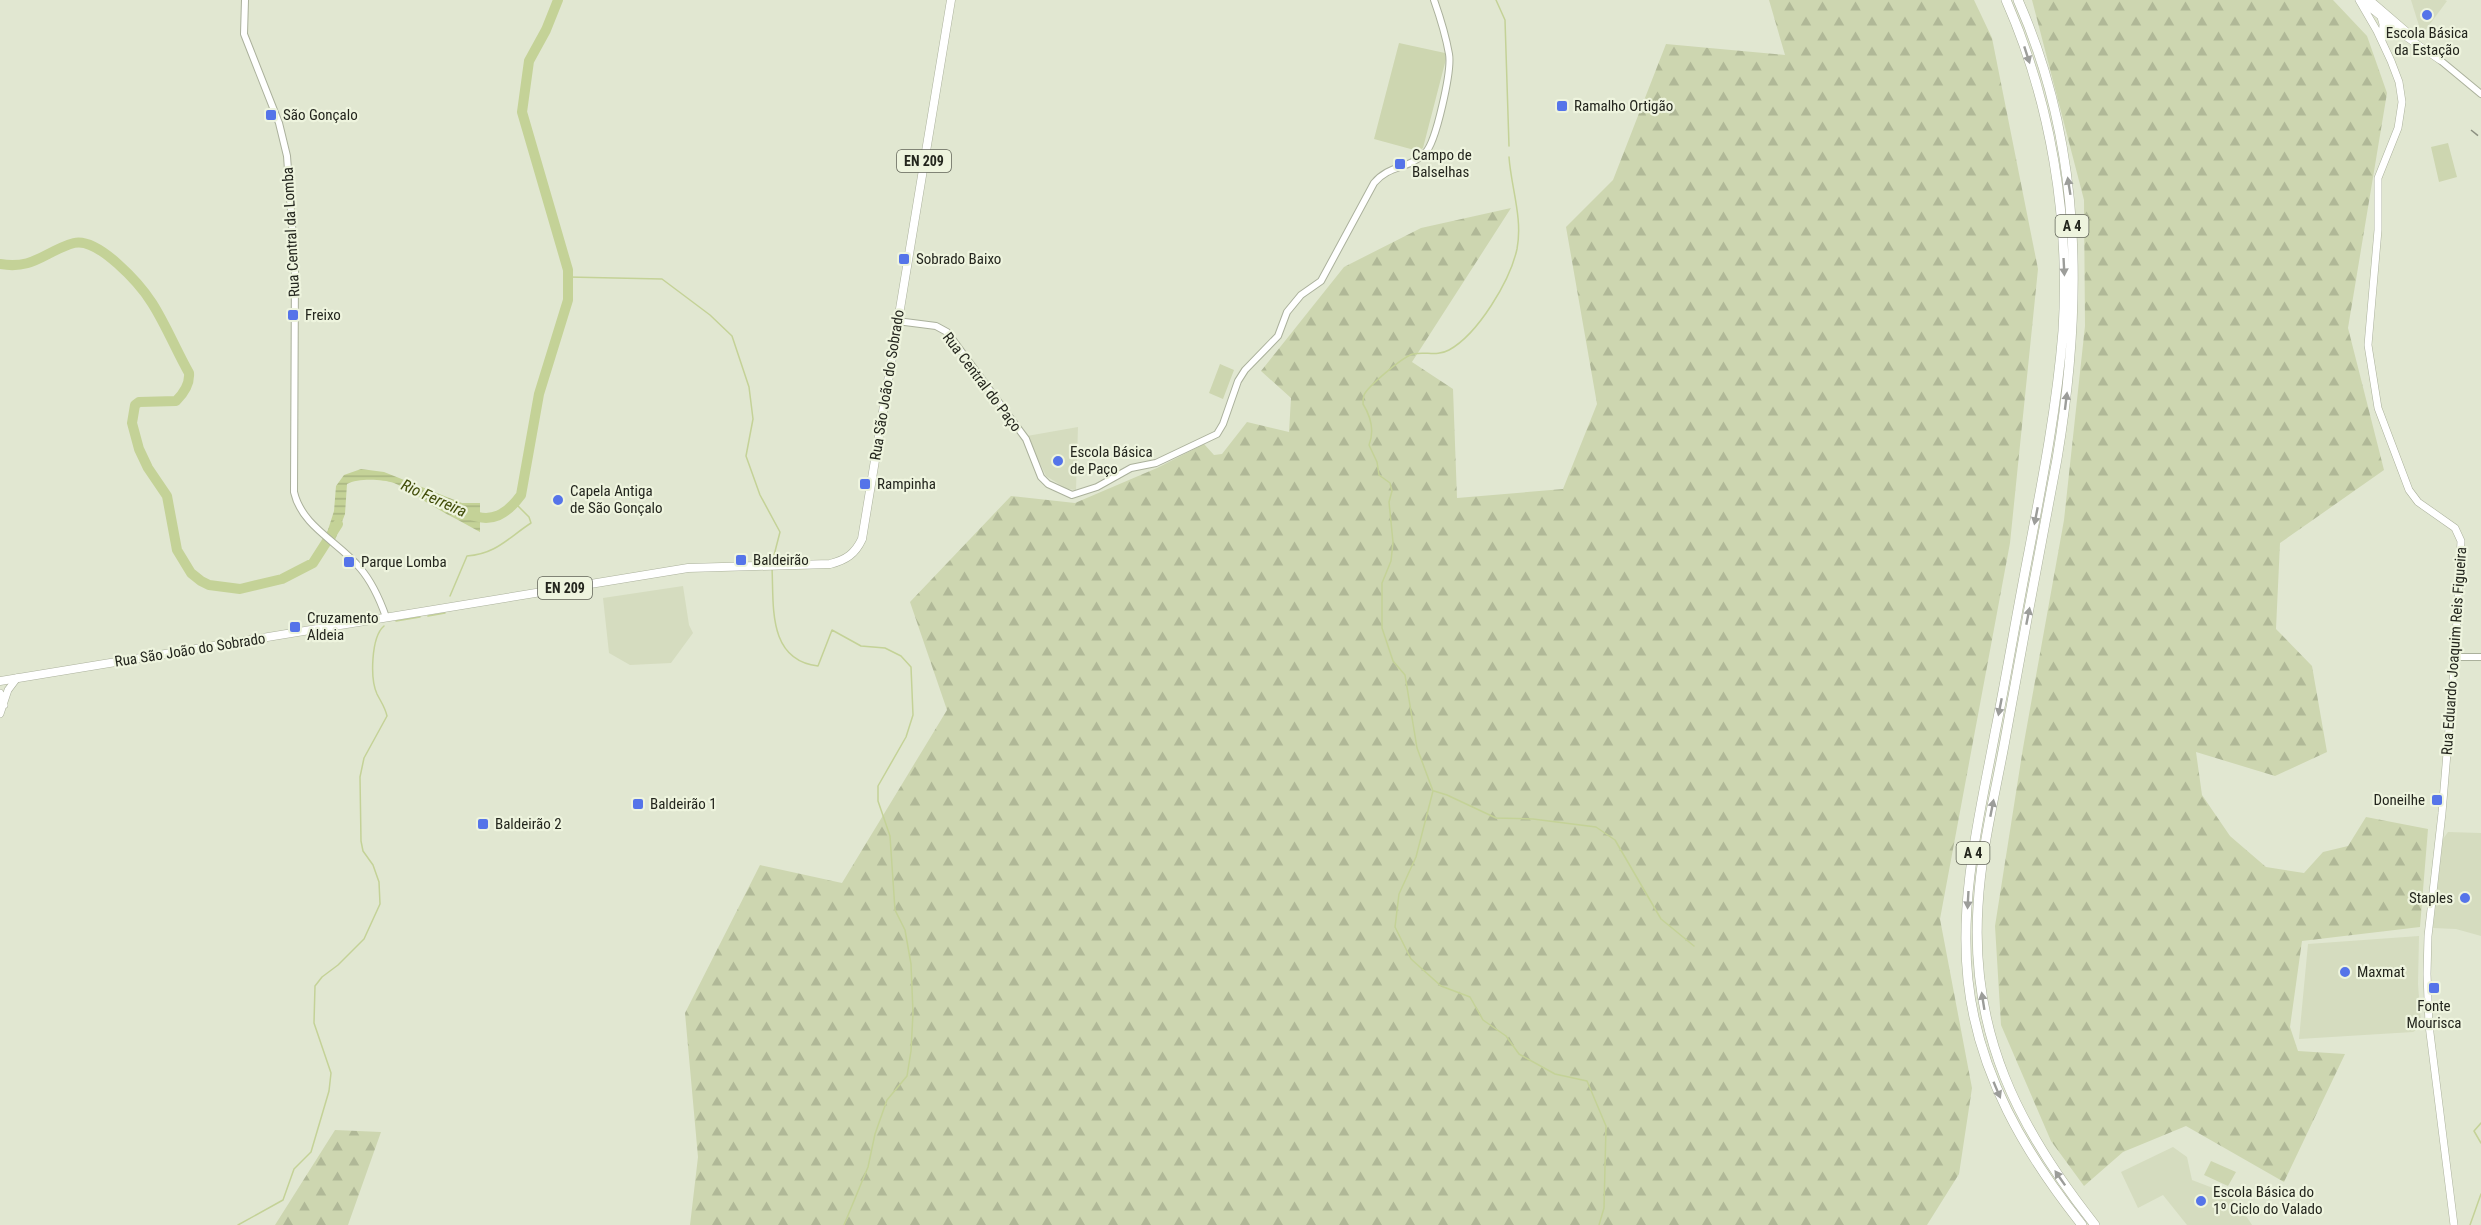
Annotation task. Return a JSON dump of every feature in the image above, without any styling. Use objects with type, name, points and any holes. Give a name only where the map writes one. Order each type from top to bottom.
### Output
[{"type":"highway","name":"A 4","points":[[2006,0],[2038,90],[2054,162],[2061,210],[2064,276],[2063,330],[2047,458],[1972,857],[1966,939],[1968,981],[1975,1020],[1996,1089],[2031,1155],[2082,1225]]},
{"type":"highway","name":"A 4","points":[[2018,0],[2048,86],[2065,162],[2070,196],[2075,273],[2073,331],[2066,404],[2057,459],[1981,872],[1977,944],[1985,1016],[2008,1089],[2045,1157],[2095,1225]]},
{"type":"main road","name":"Rua São João do Sobrado","points":[[1,683],[17,678],[687,568],[830,564],[842,561],[856,551],[862,539],[951,0]]},
{"type":"main road","points":[[2360,0],[2374,3],[2440,60]]},
{"type":"main road","points":[[2360,0],[2380,31]]},
{"type":"main road","points":[[2374,3],[2381,18],[2440,60]]},
{"type":"main road","points":[[2374,3],[2380,31]]},
{"type":"main road","points":[[2380,31],[2381,18]]},
{"type":"main road","points":[[2380,31],[2389,28],[2396,29]]},
{"type":"main road","name":"Rua Eduardo Joaquim Reis Figueira","points":[[2380,31],[2399,82],[2402,102],[2398,128],[2378,178],[2378,230],[2368,345],[2378,408],[2409,490],[2418,502],[2456,528],[2460,536],[2455,657],[2442,813],[2428,936],[2427,974],[2429,1025],[2454,1225]]},
{"type":"main road","points":[[0,714],[8,690],[17,678]]},
{"type":"main road","points":[[1,683],[8,690]]},
{"type":"main road","points":[[0,693],[4,705]]},
{"type":"street","name":"Rua Central da Lomba","points":[[245,0],[244,34],[279,123],[287,156],[295,266],[294,492],[297,503],[305,516],[360,568],[379,597],[386,617]]},
{"type":"street","name":"Rua Central do Paço","points":[[897,321],[939,327],[947,332],[1026,440],[1041,477],[1054,487],[1072,495],[1082,494],[1131,468],[1156,463],[1217,434],[1223,424],[1238,381],[1245,370],[1278,336],[1287,312],[1301,295],[1321,281],[1374,183],[1383,173],[1412,164],[1428,151],[1447,84],[1449,56],[1434,0]]},
{"type":"street","points":[[2440,60],[2481,94]]},
{"type":"street","points":[[2455,657],[2481,657]]},
{"type":"shaded area","name":"Escola Básica da Estação","points":[[2411,0],[2447,1],[2424,32],[2420,29]]},
{"type":"shaded area","name":"Escola Básica de Paço","points":[[1078,427],[1076,490],[1067,489],[1046,476],[1027,436]]},
{"type":"shaded area","points":[[683,586],[689,625],[693,633],[671,663],[630,665],[609,653],[603,598]]},
{"type":"shaded area","points":[[2448,832],[2481,833],[2481,936],[2456,929],[2433,928],[2443,839]]},
{"type":"shaded area","points":[[2419,936],[2418,984],[2421,1024],[2418,1029],[2413,1032],[2299,1039],[2308,944]]},
{"type":"shaded area","points":[[2173,1147],[2187,1157],[2192,1180],[2226,1193],[2241,1208],[2252,1225],[2187,1225],[2163,1195],[2138,1208],[2121,1172]]},
{"type":"green space","points":[[1769,0],[1974,0],[1992,38],[2038,269],[2010,543],[1940,919],[1972,1088],[1959,1174],[1927,1225],[690,1225],[698,1157],[685,1013],[760,865],[842,883],[947,710],[910,602],[1011,496],[1075,503],[1157,468],[1204,444],[1214,455],[1222,454],[1247,422],[1289,432],[1291,398],[1261,371],[1344,267],[1421,228],[1511,208],[1412,362],[1453,389],[1457,498],[1563,489],[1597,404],[1566,227],[1613,180],[1666,44],[1785,55]]},
{"type":"green space","points":[[2032,0],[2333,0],[2367,36],[2387,93],[2348,328],[2384,470],[2280,543],[2276,629],[2312,666],[2327,752],[2275,776],[2196,752],[2202,795],[2230,836],[2266,867],[2304,873],[2323,852],[2348,846],[2366,817],[2428,829],[2420,927],[2302,941],[2290,1027],[2298,1051],[2345,1054],[2284,1182],[2186,1126],[2123,1152],[2084,1186],[2051,1141],[2001,1025],[1995,926],[2023,748],[2064,520],[2085,326],[2084,200]]},
{"type":"green space","points":[[1399,43],[1445,53],[1446,59],[1423,148],[1418,151],[1374,139]]},
{"type":"green space","points":[[2448,143],[2457,177],[2439,182],[2431,147]]},
{"type":"green space","points":[[1220,364],[1234,370],[1223,399],[1209,393]]},
{"type":"green space","points":[[335,1130],[381,1132],[348,1225],[275,1225]]},
{"type":"green space","points":[[2211,1161],[2236,1172],[2228,1186],[2204,1175]]},
{"type":"water","points":[[361,469],[384,472],[462,503],[480,503],[480,532],[394,483],[364,480],[347,484],[345,514],[335,540],[327,533],[334,511],[336,486],[344,475]]},
{"type":"waterway","name":"Rio Ferreira","points":[[469,514],[485,518],[498,515],[510,507],[521,495],[539,394],[568,300],[568,270],[522,112],[529,61],[546,30],[558,0]]},
{"type":"waterway","points":[[1496,0],[1505,20],[1509,146]]},
{"type":"waterway","points":[[1509,157],[1518,214],[1517,249],[1508,276],[1491,306],[1471,332],[1449,350],[1435,354],[1418,353],[1408,356],[1379,379],[1363,398],[1371,424],[1372,434],[1369,445],[1377,462],[1379,475],[1390,483],[1392,491],[1389,502],[1393,542],[1391,561],[1382,583],[1382,628],[1393,661],[1405,675],[1417,748],[1433,791],[1416,857],[1399,894],[1395,927],[1411,959],[1441,986],[1470,997],[1483,1020],[1506,1036],[1519,1054],[1555,1074],[1587,1081],[1606,1126],[1604,1208],[1599,1225]]},
{"type":"waterway","name":"Rio Ferreira","points":[[0,264],[31,262],[64,246],[84,243],[95,247],[118,264],[152,303],[189,373],[189,381],[184,392],[176,401],[139,402],[135,405],[132,423],[139,449],[148,468],[167,496],[177,550],[191,573],[201,581],[209,585],[240,589],[282,579],[313,563],[338,524]]},
{"type":"waterway","points":[[568,277],[662,279],[710,315],[732,336],[749,387],[753,419],[746,456],[760,495],[780,532],[772,563]]},
{"type":"waterway","points":[[450,596],[467,556],[494,549],[531,523],[529,517],[515,503]]},
{"type":"waterway","points":[[772,568],[777,629],[782,642],[801,662],[818,666],[832,630],[861,646],[885,648],[901,656],[911,667],[913,715],[906,737],[878,786],[878,801],[890,836],[895,910],[905,930],[911,964],[913,1013],[911,1051],[907,1076],[887,1100],[875,1134],[868,1167],[844,1225]]},
{"type":"waterway","points":[[428,616],[445,613]]},
{"type":"waterway","points":[[396,621],[420,617]]},
{"type":"waterway","points":[[238,1225],[283,1200],[294,1169],[311,1152],[329,1091],[331,1073],[314,1023],[315,986],[364,939],[380,904],[379,882],[373,865],[363,851],[361,841],[360,777],[364,758],[387,716],[373,679],[374,648],[376,639],[384,626]]},
{"type":"waterway","points":[[1434,791],[1496,818],[1533,819],[1596,827],[1615,840],[1661,919],[1694,946]]},
{"type":"waterway","points":[[2481,1123],[2474,1131],[2481,1143]]},
{"type":"waterway","points":[[2470,1225],[2481,1194]]},
{"type":"railway","points":[[2471,130],[2481,138]]},
{"type":"place","name":"Escola Básica da Estação","points":[[2427,15]]},
{"type":"place","name":"Ramalho Ortigão","points":[[1562,106]]},
{"type":"place","name":"São Gonçalo","points":[[271,115]]},
{"type":"place","name":"Campo de Balselhas","points":[[1400,164]]},
{"type":"place","name":"Sobrado Baixo","points":[[904,259]]},
{"type":"place","name":"Freixo","points":[[293,315]]},
{"type":"place","name":"Escola Básica de Paço","points":[[1058,461]]},
{"type":"place","name":"Rampinha","points":[[865,484]]},
{"type":"place","name":"Capela Antiga de São Gonçalo","points":[[558,500]]},
{"type":"place","name":"Baldeirão","points":[[741,560]]},
{"type":"place","name":"Parque Lomba","points":[[349,562]]},
{"type":"place","name":"Cruzamento Aldeia","points":[[295,627]]},
{"type":"place","name":"Doneilhe","points":[[2437,800]]},
{"type":"place","name":"Baldeirão 1","points":[[638,804]]},
{"type":"place","name":"Baldeirão 2","points":[[483,824]]},
{"type":"place","name":"Staples","points":[[2465,898]]},
{"type":"place","name":"Maxmat","points":[[2345,972]]},
{"type":"place","name":"Fonte Mourisca","points":[[2434,988]]},
{"type":"place","name":"Escola Básica do 1º Ciclo do Valado","points":[[2201,1201]]}]
